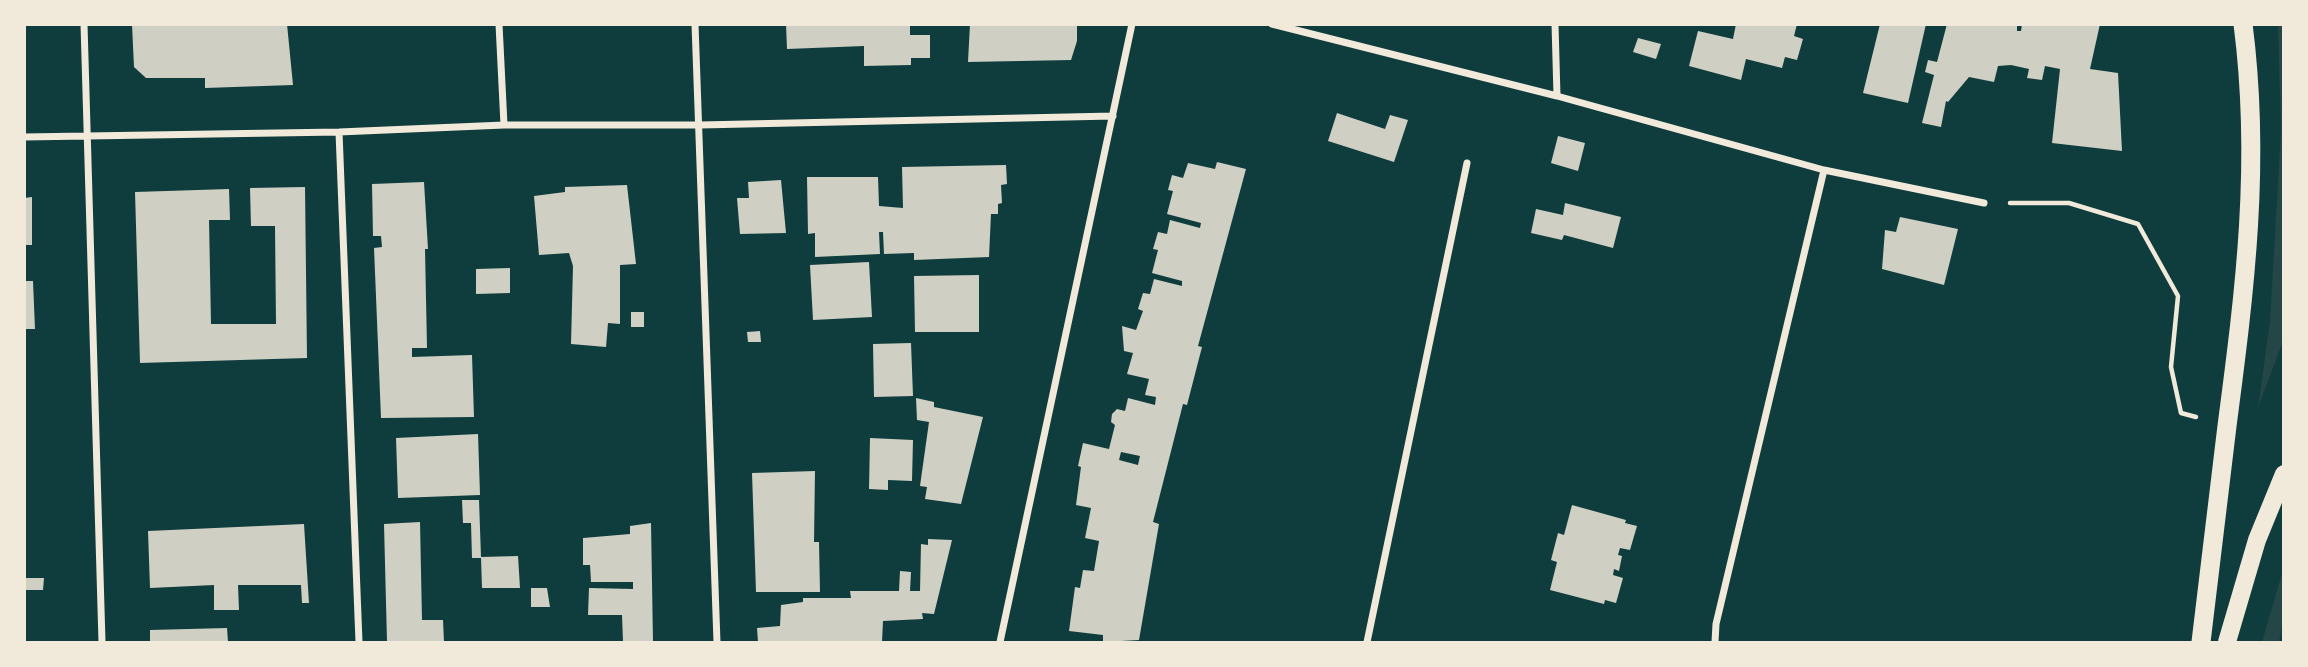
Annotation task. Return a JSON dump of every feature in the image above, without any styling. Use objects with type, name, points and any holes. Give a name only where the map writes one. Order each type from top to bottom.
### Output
[{"type":"highway","points":[[2201,642],[2245,298],[2253,152],[2250,80],[2243,24]]},
{"type":"main road","points":[[2227,642],[2257,540],[2284,474]]},
{"type":"street","points":[[84,24],[102,642]]},
{"type":"street","points":[[499,24],[504,125]]},
{"type":"street","points":[[695,24],[717,642]]},
{"type":"street","points":[[1000,642],[1132,24]]},
{"type":"street","points":[[1272,24],[1557,96],[1824,170],[1984,203]]},
{"type":"street","points":[[1555,24],[1557,96]]},
{"type":"street","points":[[24,137],[339,132],[504,125],[700,125],[1113,116]]},
{"type":"street","points":[[339,132],[359,642]]},
{"type":"street","points":[[1367,642],[1466,163]]},
{"type":"street","points":[[1715,642],[1716,624],[1824,170]]},
{"type":"path","points":[[1984,203],[2069,203],[2138,224],[2178,296],[2171,367],[2181,413],[2227,426]]},
{"type":"shaded area","points":[[2278,25],[2284,25],[2283,341],[2258,408],[2270,321],[2281,130]]},
{"type":"shaded area","points":[[2283,570],[2283,621],[2279,642],[2262,642]]},
{"type":"building","points":[[132,24],[287,24],[293,85],[205,88],[205,78],[146,78],[134,67]]},
{"type":"building","points":[[786,24],[905,24],[910,26],[910,35],[930,35],[930,58],[911,58],[911,65],[864,66],[864,46],[787,49]]},
{"type":"building","points":[[970,24],[1077,24],[1077,41],[1071,60],[968,62]]},
{"type":"building","points":[[1736,24],[1797,24],[1794,36],[1803,39],[1797,60],[1785,57],[1782,68],[1746,59],[1741,80],[1689,66],[1698,31],[1733,39]]},
{"type":"building","points":[[1880,24],[1926,24],[1908,103],[1863,93]]},
{"type":"building","points":[[1947,24],[2017,24],[2017,31],[2021,31],[2022,24],[2100,24],[2090,69],[2118,73],[2122,151],[2052,143],[2060,69],[2045,66],[2042,80],[2027,78],[2029,69],[2011,65],[1998,66],[1994,82],[1969,77],[1948,102],[1946,101],[1941,127],[1922,123],[1934,75],[1925,72],[1928,60],[1937,62]]},
{"type":"building","points":[[1638,38],[1661,44],[1656,59],[1633,52]]},
{"type":"building","points":[[1337,113],[1385,129],[1390,115],[1408,120],[1394,162],[1328,141]]},
{"type":"building","points":[[1558,136],[1585,143],[1578,171],[1551,163]]},
{"type":"building","points":[[1217,162],[1246,169],[1198,346],[1202,347],[1187,405],[1183,404],[1153,522],[1159,524],[1139,640],[1103,642],[1103,635],[1069,631],[1075,587],[1080,588],[1083,570],[1094,571],[1099,541],[1085,538],[1091,508],[1076,505],[1081,467],[1078,466],[1083,443],[1109,449],[1115,425],[1111,422],[1112,414],[1117,409],[1125,411],[1128,398],[1155,405],[1156,397],[1145,395],[1149,379],[1127,374],[1133,353],[1124,351],[1122,326],[1136,330],[1143,311],[1138,309],[1143,293],[1150,294],[1154,279],[1182,286],[1182,281],[1152,273],[1158,250],[1153,249],[1158,232],[1167,234],[1170,220],[1200,228],[1201,223],[1167,214],[1173,191],[1168,190],[1172,175],[1183,178],[1188,163],[1215,169]],"holes":[[[1121,452],[1140,456],[1138,465],[1119,460]]]},
{"type":"building","points":[[1006,165],[1007,184],[1001,185],[1002,203],[998,204],[998,214],[991,214],[989,257],[914,260],[914,253],[884,254],[883,232],[879,232],[880,254],[815,257],[815,233],[808,234],[807,177],[878,177],[879,206],[903,208],[902,167]]},
{"type":"building","points":[[781,180],[786,233],[740,234],[737,198],[749,198],[748,182]]},
{"type":"building","points":[[424,182],[428,249],[425,249],[427,348],[412,348],[412,357],[472,355],[474,417],[381,418],[374,248],[382,247],[381,236],[373,236],[372,184]]},
{"type":"building","points":[[627,185],[636,264],[620,265],[620,324],[608,323],[606,347],[571,344],[573,266],[569,253],[539,255],[534,196],[565,192],[565,187]]},
{"type":"building","points":[[305,187],[307,358],[140,363],[135,192],[229,189],[230,220],[209,220],[211,324],[276,324],[275,226],[251,226],[250,188]]},
{"type":"building","points":[[32,197],[32,245],[24,245],[24,198]]},
{"type":"building","points":[[1565,203],[1621,217],[1613,248],[1564,235],[1562,240],[1531,233],[1536,209],[1563,215]]},
{"type":"building","points":[[1900,217],[1958,229],[1944,285],[1882,269],[1885,230],[1896,232]]},
{"type":"building","points":[[869,262],[872,317],[813,320],[810,265]]},
{"type":"building","points":[[510,268],[510,293],[476,294],[476,269]]},
{"type":"building","points":[[979,275],[979,332],[915,332],[914,276]]},
{"type":"building","points":[[24,281],[33,281],[35,329],[24,329]]},
{"type":"building","points":[[631,312],[644,312],[644,327],[631,327]]},
{"type":"building","points":[[760,331],[761,342],[748,342],[747,332]]},
{"type":"building","points":[[911,343],[913,396],[874,397],[873,344]]},
{"type":"building","points":[[916,398],[934,402],[934,407],[983,417],[961,504],[925,499],[927,487],[920,486],[929,422],[917,420]]},
{"type":"building","points":[[478,434],[480,495],[398,498],[396,438]]},
{"type":"building","points":[[870,438],[913,440],[912,481],[888,480],[888,490],[869,489]]},
{"type":"building","points":[[815,471],[814,542],[819,542],[820,592],[756,592],[752,473]]},
{"type":"building","points":[[462,500],[479,500],[481,557],[518,556],[520,588],[482,588],[481,558],[472,558],[471,523],[463,523]]},
{"type":"building","points":[[1572,505],[1626,520],[1625,523],[1637,526],[1630,550],[1620,548],[1618,555],[1622,556],[1619,571],[1614,569],[1613,575],[1623,578],[1616,603],[1605,600],[1604,604],[1550,590],[1557,562],[1551,560],[1558,533],[1564,535]]},
{"type":"building","points":[[420,522],[422,620],[443,620],[444,642],[387,642],[384,524]]},
{"type":"building","points":[[651,523],[653,642],[623,642],[622,615],[588,615],[589,588],[633,589],[633,582],[591,582],[590,565],[583,565],[583,538],[630,534],[630,526]]},
{"type":"building","points":[[304,524],[309,603],[302,603],[301,585],[238,585],[239,610],[214,610],[214,585],[150,588],[148,531]]},
{"type":"building","points":[[928,539],[952,540],[934,614],[922,613],[923,619],[883,621],[882,642],[758,642],[757,628],[780,626],[781,605],[803,602],[803,598],[851,598],[850,591],[899,591],[900,571],[911,572],[910,591],[920,591],[921,544],[928,545]]},
{"type":"building","points":[[24,578],[44,578],[43,590],[24,590]]},
{"type":"building","points":[[531,588],[547,588],[550,607],[531,607]]},
{"type":"building","points":[[227,628],[228,642],[150,642],[150,630]]}]
